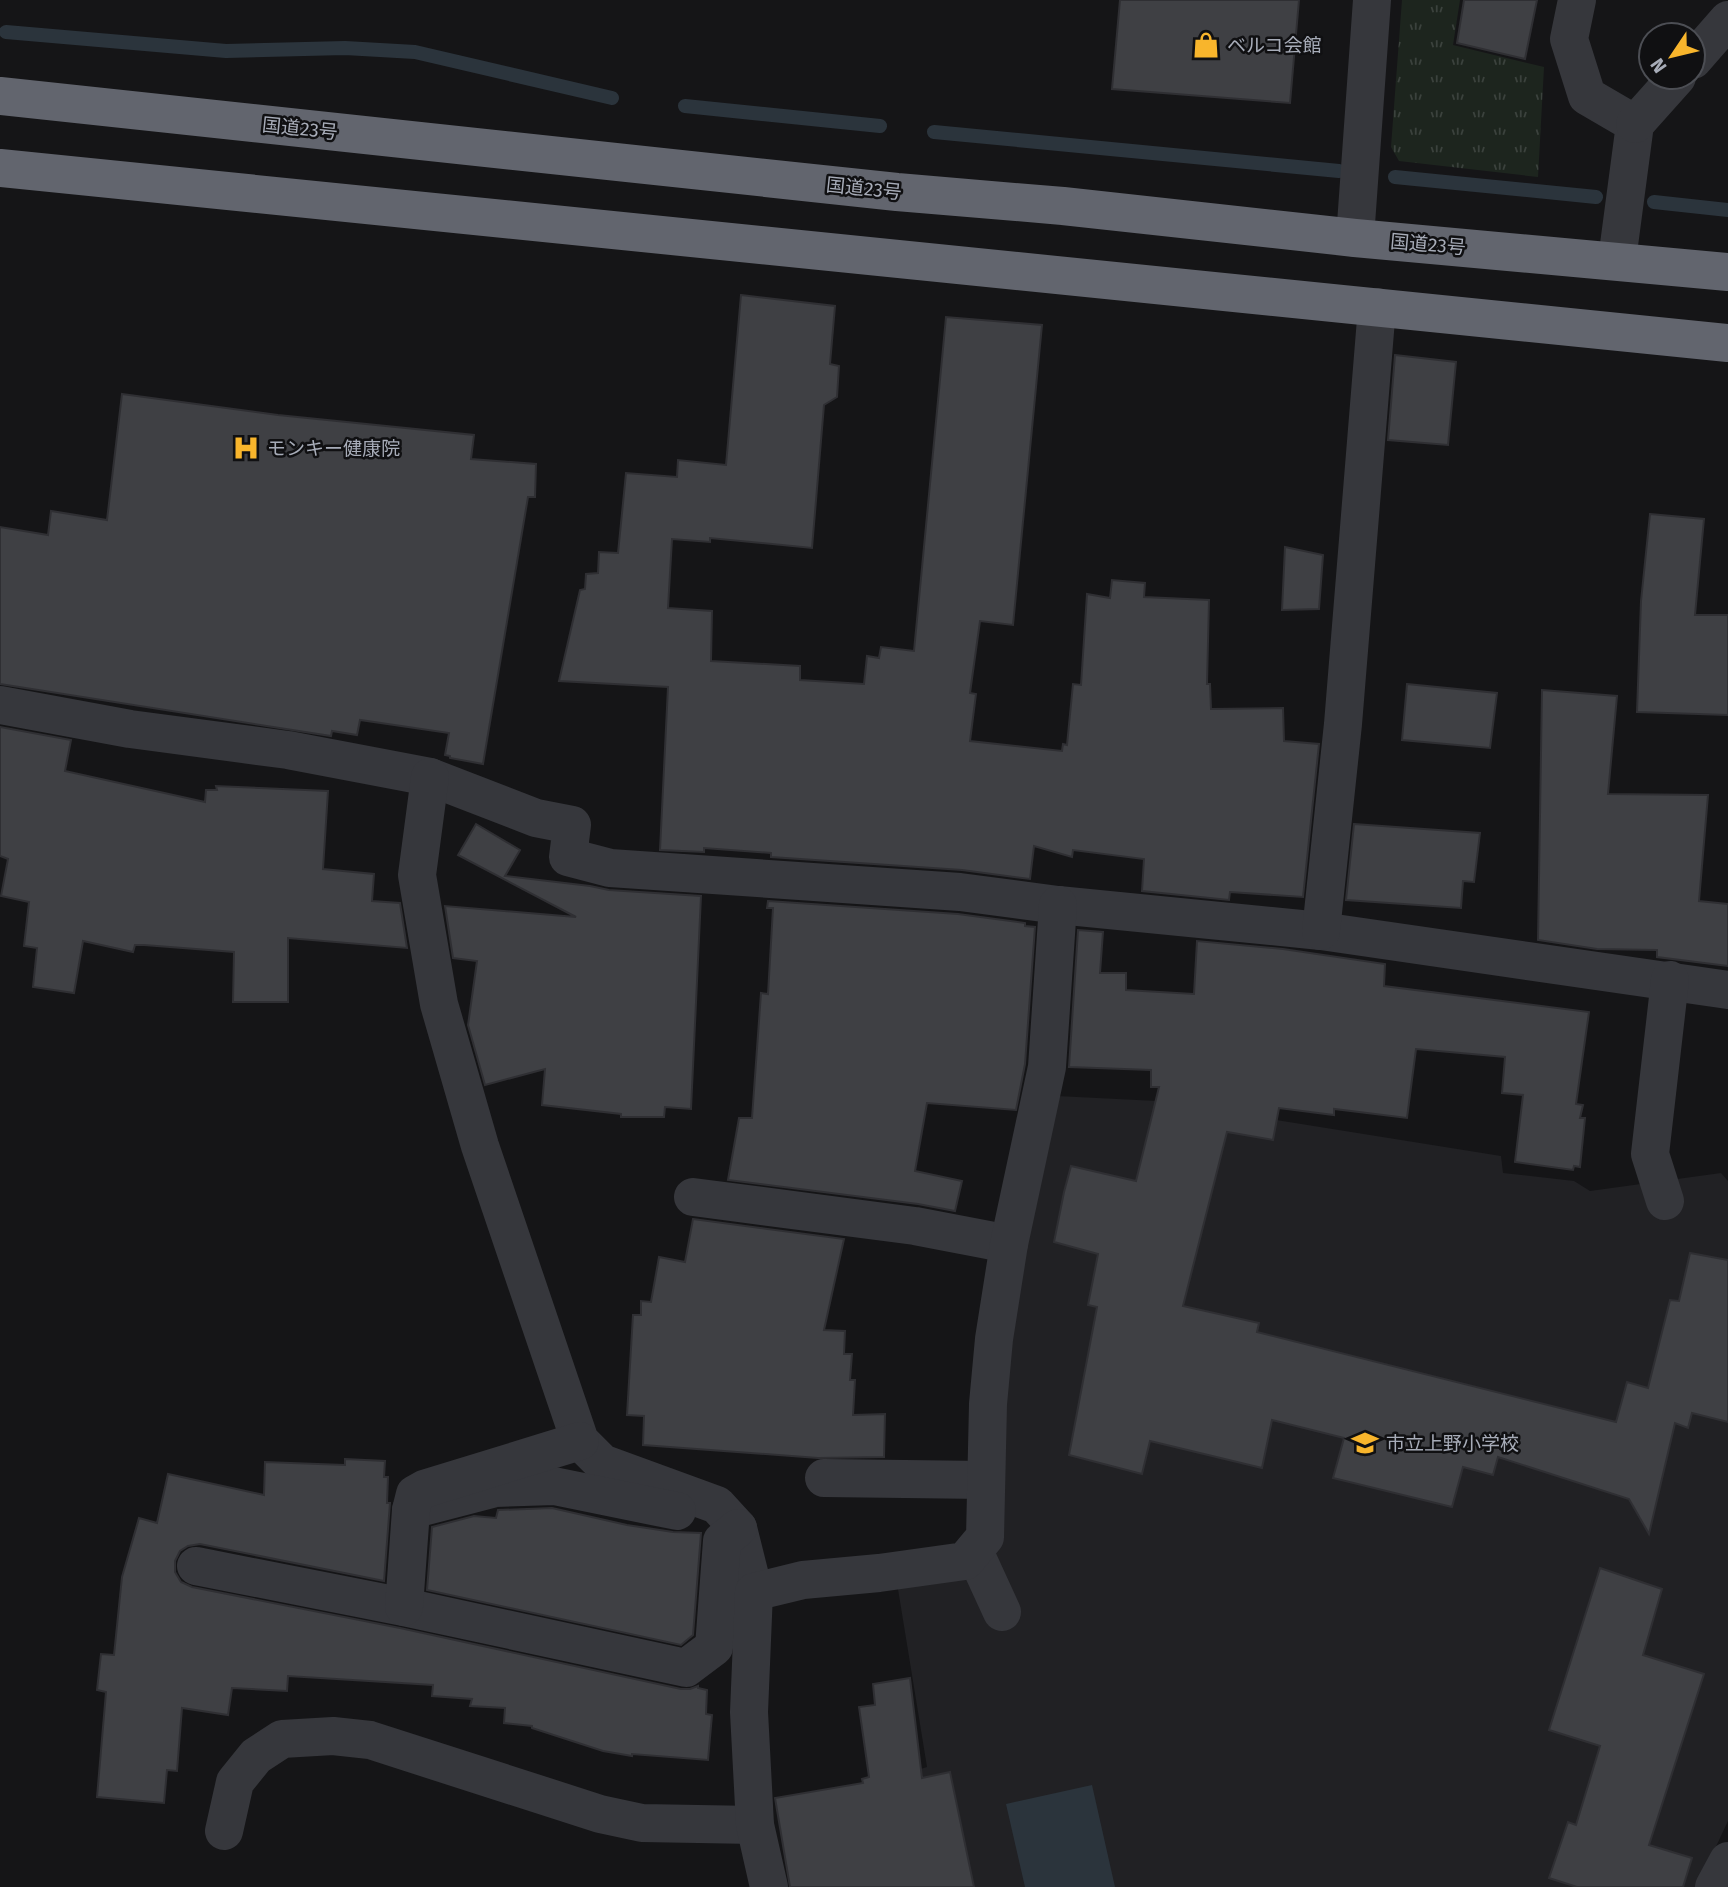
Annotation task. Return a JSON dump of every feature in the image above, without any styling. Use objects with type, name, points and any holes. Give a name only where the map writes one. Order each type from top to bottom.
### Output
[{"type":"highway","name":"国道23号","points":[[0,96],[1355,238],[1728,272]]},
{"type":"highway","points":[[0,168],[1728,343]]},
{"type":"street","points":[[1355,238],[1372,0]]},
{"type":"street","points":[[1577,0],[1569,40],[1587,96],[1635,124]]},
{"type":"street","points":[[1707,44],[1728,20]]},
{"type":"street","points":[[1617,260],[1635,124],[1664,91]]},
{"type":"street","points":[[1321,931],[1343,724],[1377,307]]},
{"type":"street","points":[[0,705],[130,729],[288,750],[429,777],[537,818],[572,825],[568,857],[610,868],[934,890],[1321,931],[1728,990]]},
{"type":"street","points":[[429,777],[417,875],[439,1004],[480,1146],[580,1441],[601,1463],[728,1517],[754,1592],[749,1712],[755,1825],[769,1887]]},
{"type":"street","points":[[754,1592],[803,1580],[965,1561],[985,1537],[985,1480],[994,1339],[1009,1244],[1047,1067],[1058,905]]},
{"type":"street","points":[[1665,1201],[1650,1154],[1670,980]]},
{"type":"street","points":[[693,1197],[915,1226],[1009,1244]]},
{"type":"street","points":[[404,1607],[411,1510],[415,1494],[580,1441]]},
{"type":"street","points":[[824,1478],[985,1480]]},
{"type":"street","points":[[411,1510],[495,1488],[554,1486],[691,1514],[728,1517]]},
{"type":"street","points":[[196,1566],[404,1607],[687,1668],[714,1647],[722,1541],[728,1517]]},
{"type":"street","points":[[974,1551],[1002,1612]]},
{"type":"street","points":[[224,1831],[235,1782],[256,1756],[282,1738],[333,1736],[370,1740],[611,1817],[642,1823],[755,1825]]},
{"type":"street","points":[[1714,1887],[1728,1861]]},
{"type":"shaded area","name":"市立上野小学校","points":[[1057,1096],[1157,1101],[1501,1156],[1503,1173],[1574,1181],[1590,1191],[1721,1173],[1728,1181],[1728,1821],[1697,1887],[939,1887],[911,1772],[927,1767],[897,1583],[971,1571],[1005,1341]]},
{"type":"shaded area","points":[[1092,1785],[1115,1887],[1025,1887],[1006,1804]]},
{"type":"green space","points":[[1402,0],[1460,0],[1453,45],[1544,67],[1538,177],[1399,161],[1391,147]]},
{"type":"building","name":"ベルコ会館","points":[[1120,0],[1299,0],[1290,103],[1112,89]]},
{"type":"building","points":[[1464,0],[1537,0],[1525,59],[1457,43]]},
{"type":"building","points":[[741,295],[835,306],[830,364],[839,366],[837,397],[824,405],[812,548],[710,538],[710,542],[672,539],[668,608],[712,611],[711,661],[800,666],[800,680],[864,684],[867,656],[879,658],[881,647],[914,651],[946,317],[1042,325],[1013,625],[980,621],[970,693],[976,694],[970,741],[1062,751],[1063,744],[1067,745],[1073,684],[1081,685],[1087,594],[1110,598],[1112,580],[1145,583],[1144,597],[1209,600],[1207,684],[1210,684],[1211,709],[1283,708],[1284,741],[1319,744],[1303,897],[1230,892],[1229,900],[1142,891],[1144,859],[1073,850],[1072,857],[1034,846],[1030,879],[962,870],[771,857],[771,853],[704,848],[704,852],[660,850],[668,687],[559,681],[580,590],[585,589],[586,574],[598,573],[599,552],[618,553],[626,473],[677,477],[678,460],[726,465]]},
{"type":"building","points":[[1395,355],[1456,362],[1448,445],[1388,440]]},
{"type":"building","points":[[122,394],[278,415],[474,435],[471,459],[536,464],[535,497],[528,497],[483,764],[445,755],[449,733],[360,720],[357,735],[332,731],[331,736],[0,684],[0,527],[48,535],[51,511],[107,520]]},
{"type":"building","points":[[1650,514],[1704,519],[1695,615],[1728,615],[1728,715],[1637,712],[1641,601]]},
{"type":"building","points":[[1285,547],[1323,555],[1319,609],[1282,610]]},
{"type":"building","points":[[1407,684],[1497,693],[1490,748],[1402,740]]},
{"type":"building","points":[[1542,690],[1617,696],[1608,794],[1708,795],[1699,901],[1728,904],[1728,966],[1657,957],[1657,950],[1597,949],[1538,940]]},
{"type":"building","points":[[0,727],[71,740],[65,771],[205,802],[206,790],[217,790],[216,786],[328,791],[323,869],[374,874],[372,901],[400,903],[407,948],[288,938],[288,1002],[233,1002],[234,952],[135,945],[133,952],[83,941],[74,993],[33,987],[37,948],[24,946],[29,902],[1,896],[8,859],[0,856]]},
{"type":"building","points":[[476,824],[520,850],[505,876],[609,890],[701,896],[691,1109],[665,1107],[664,1117],[621,1117],[621,1114],[542,1105],[545,1069],[485,1085],[468,1025],[477,961],[453,958],[445,906],[576,917],[458,855]]},
{"type":"building","points":[[1354,824],[1480,833],[1474,882],[1463,881],[1461,908],[1346,900]]},
{"type":"building","points":[[768,901],[958,914],[1025,923],[1025,926],[1035,927],[1025,1064],[1016,1110],[927,1103],[915,1171],[962,1181],[955,1211],[728,1180],[739,1118],[752,1118],[761,993],[768,994],[773,908],[767,908]]},
{"type":"building","points":[[1078,930],[1103,932],[1100,973],[1126,973],[1126,990],[1194,994],[1197,941],[1283,949],[1385,964],[1384,986],[1589,1012],[1576,1104],[1583,1105],[1580,1118],[1585,1118],[1580,1167],[1574,1166],[1573,1170],[1515,1162],[1523,1095],[1502,1093],[1505,1057],[1416,1049],[1407,1118],[1334,1109],[1334,1115],[1279,1108],[1273,1140],[1227,1132],[1183,1306],[1259,1323],[1257,1332],[1616,1422],[1627,1382],[1648,1388],[1670,1300],[1679,1301],[1690,1253],[1728,1260],[1728,1422],[1692,1413],[1688,1428],[1675,1423],[1649,1534],[1629,1499],[1498,1457],[1493,1475],[1463,1467],[1452,1507],[1333,1478],[1344,1438],[1272,1420],[1262,1468],[1150,1441],[1142,1474],[1069,1455],[1097,1307],[1088,1305],[1098,1254],[1054,1242],[1064,1192],[1071,1166],[1136,1181],[1159,1087],[1151,1087],[1151,1070],[1069,1067]]},
{"type":"building","points":[[693,1219],[844,1239],[824,1330],[845,1331],[844,1354],[852,1354],[850,1380],[855,1380],[853,1415],[885,1414],[884,1457],[818,1458],[643,1445],[644,1416],[627,1415],[633,1315],[641,1315],[641,1301],[651,1302],[659,1257],[685,1262]]},
{"type":"building","points":[[345,1459],[385,1461],[384,1477],[388,1477],[387,1503],[390,1503],[384,1581],[200,1544],[180,1551],[175,1561],[175,1572],[181,1582],[192,1587],[400,1628],[681,1689],[698,1686],[707,1690],[706,1714],[712,1715],[708,1760],[632,1756],[603,1751],[532,1726],[504,1723],[505,1708],[470,1706],[472,1699],[432,1696],[433,1685],[288,1676],[287,1691],[232,1688],[228,1715],[182,1708],[177,1771],[167,1770],[164,1803],[97,1797],[106,1692],[97,1690],[101,1654],[114,1655],[122,1577],[139,1518],[157,1523],[168,1474],[264,1495],[265,1462],[345,1465]]},
{"type":"building","points":[[552,1508],[627,1525],[701,1533],[693,1635],[681,1645],[427,1590],[432,1527],[474,1516],[496,1518],[498,1510]]},
{"type":"building","points":[[1600,1568],[1662,1589],[1643,1655],[1704,1674],[1649,1845],[1692,1858],[1683,1887],[1577,1887],[1549,1878],[1568,1822],[1576,1825],[1600,1746],[1549,1730]]},
{"type":"building","points":[[910,1678],[922,1778],[950,1772],[974,1887],[790,1887],[775,1798],[863,1783],[862,1779],[869,1777],[859,1707],[875,1705],[873,1684]]},
{"type":"waterway","points":[[6,32],[226,51],[345,48],[415,52],[612,98]]},
{"type":"waterway","points":[[685,106],[880,126]]},
{"type":"waterway","points":[[934,132],[1339,171]]},
{"type":"waterway","points":[[1395,177],[1596,197]]},
{"type":"waterway","points":[[1654,202],[1728,210]]},
{"type":"place","name":"ベルコ会館","points":[[1206,45]]},
{"type":"place","name":"モンキー健康院","points":[[246,448]]},
{"type":"place","name":"市立上野小学校","points":[[1365,1443]]}]
